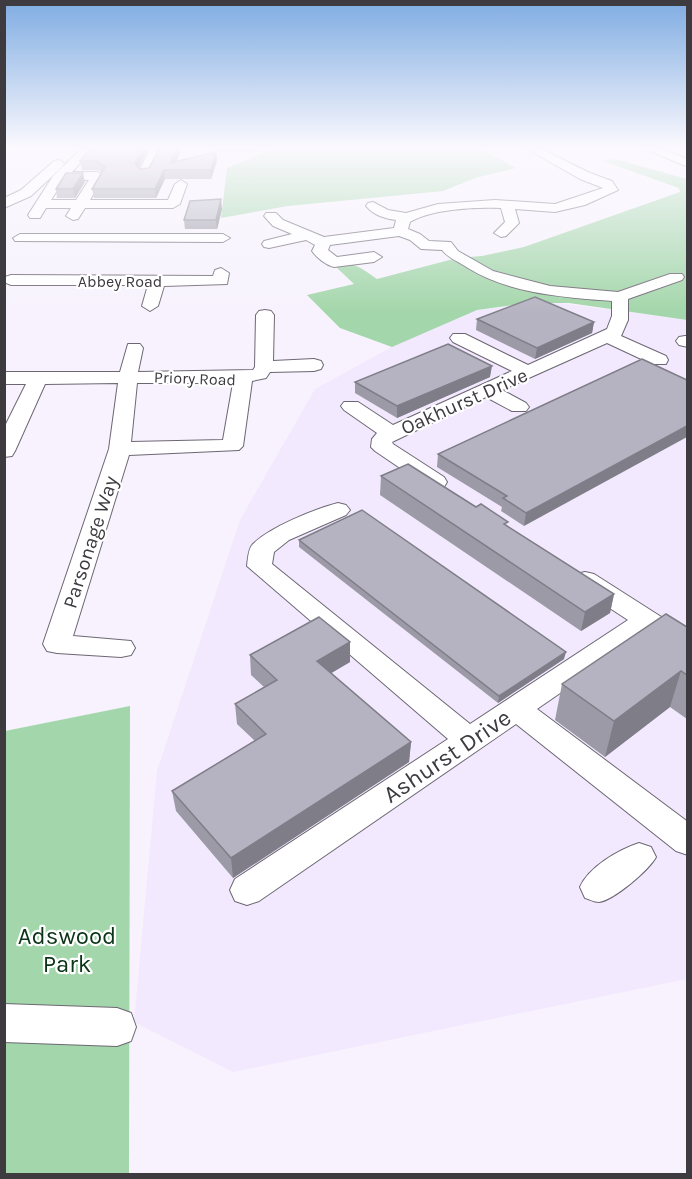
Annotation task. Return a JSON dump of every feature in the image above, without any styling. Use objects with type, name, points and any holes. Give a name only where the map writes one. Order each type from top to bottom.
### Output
[{"type":"street","points":[[8,286],[20,252],[43,204]]},
{"type":"street","points":[[61,238],[80,204]]},
{"type":"street","points":[[271,216],[278,223],[322,242],[404,224],[450,206],[505,204]]},
{"type":"street","points":[[506,204],[565,207],[573,204]]},
{"type":"street","points":[[506,204],[507,228]]},
{"type":"street","points":[[373,206],[404,224],[426,246]]},
{"type":"street","points":[[269,244],[311,227],[304,218]]},
{"type":"street","points":[[20,252],[61,238],[224,238]]},
{"type":"street","points":[[322,242],[320,251],[334,262],[374,257]]},
{"type":"street","points":[[412,252],[426,246],[446,245],[453,254],[493,276],[549,291],[619,297],[676,276]]},
{"type":"street","name":"Abbey Road","points":[[8,286],[221,281],[221,273]]},
{"type":"street","points":[[150,306],[157,281]]},
{"type":"street","points":[[619,297],[621,307],[613,329],[659,360]]},
{"type":"street","points":[[243,377],[259,374],[264,367],[265,315]]},
{"type":"street","name":"Oakhurst Drive","points":[[453,492],[382,447],[381,439],[528,372],[613,329]]},
{"type":"street","points":[[459,338],[528,372]]},
{"type":"street","name":"Parsonage Way","points":[[121,648],[57,644],[120,449],[128,376],[134,348]]},
{"type":"street","points":[[264,367],[314,365]]},
{"type":"street","name":"Priory Road","points":[[4,378],[243,377],[232,446],[120,449]]},
{"type":"street","points":[[4,451],[38,378]]},
{"type":"street","points":[[488,390],[519,407]]},
{"type":"street","points":[[351,406],[390,433]]},
{"type":"street","points":[[338,510],[281,535],[262,549],[259,566],[470,741]]},
{"type":"street","points":[[567,569],[687,647]]},
{"type":"street","name":"Ashurst Drive","points":[[247,890],[648,620]]},
{"type":"street","points":[[517,709],[684,834]]},
{"type":"street","points":[[597,887],[639,857]]},
{"type":"street","points":[[4,1023],[117,1027]]},
{"type":"shaded area","points":[[552,302],[687,320],[687,979],[233,1072],[134,1022],[157,771],[240,520],[315,389],[392,347],[477,310]]},
{"type":"green space","points":[[223,204],[308,204],[288,206],[221,218]]},
{"type":"green space","points":[[646,204],[687,204],[687,320],[569,303],[527,303],[477,310],[392,347],[340,328],[307,295],[354,284],[337,268],[342,265],[357,266],[377,279],[457,258],[482,256],[524,247]]},
{"type":"green space","name":"Adswood Park","points":[[130,706],[129,1174],[5,1174],[5,731]]},
{"type":"building","points":[[189,204],[220,204],[216,220],[184,220]]},
{"type":"building","points":[[535,297],[594,322],[537,348],[477,319]]},
{"type":"building","points":[[448,344],[492,366],[397,406],[355,382]]},
{"type":"building","points":[[642,359],[687,380],[687,426],[526,513],[503,498],[507,496],[438,454]]},
{"type":"building","points":[[408,464],[476,507],[481,504],[508,522],[504,524],[614,594],[585,612],[381,476]]},
{"type":"building","points":[[362,510],[566,652],[499,696],[299,540]]},
{"type":"building","points":[[666,614],[687,627],[687,675],[681,671],[614,721],[562,684]]},
{"type":"building","points":[[319,617],[350,642],[317,661],[411,742],[231,858],[172,791],[266,734],[235,704],[277,680],[250,655]]}]
